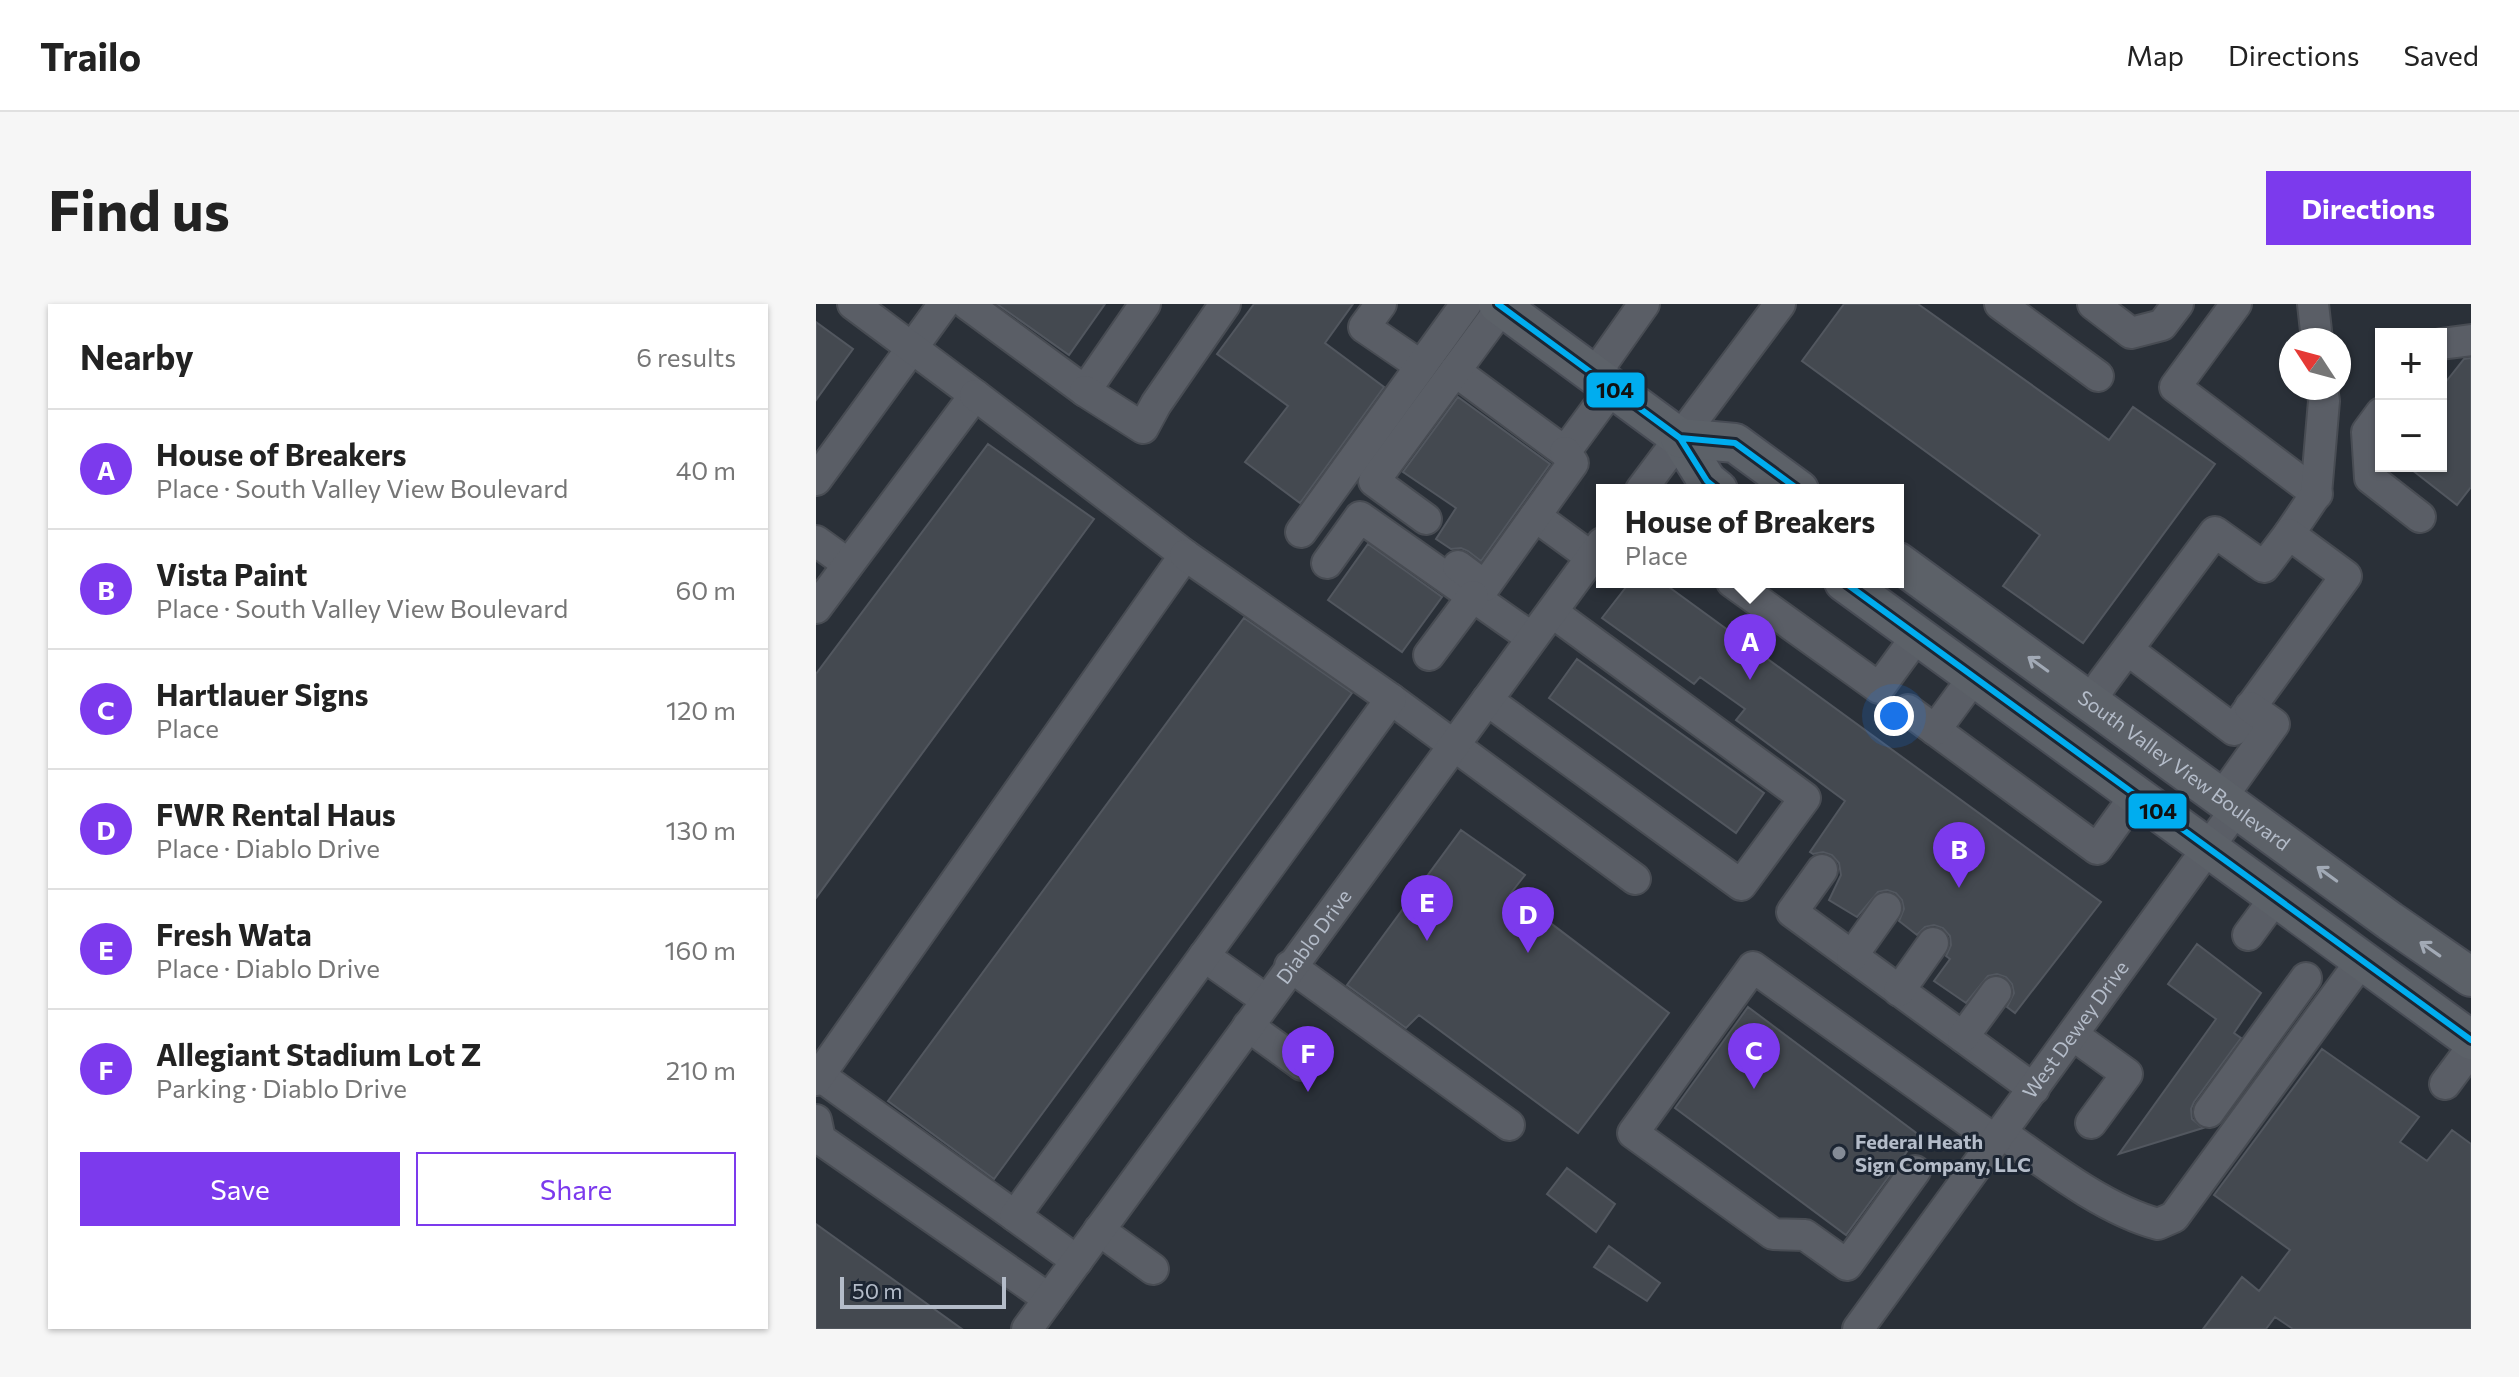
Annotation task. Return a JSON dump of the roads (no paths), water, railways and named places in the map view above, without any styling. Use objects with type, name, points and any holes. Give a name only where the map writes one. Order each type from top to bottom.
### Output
[{"type":"main road","points":[[1489,305],[1603,381],[1680,438],[1711,484]]},
{"type":"main road","points":[[1680,438],[1735,443],[1791,484]]},
{"type":"main road","name":"South Valley View Boulevard","points":[[1904,566],[2471,977]]},
{"type":"main road","points":[[1852,588],[2471,1040]]},
{"type":"street","points":[[853,304],[1185,555],[1455,744],[1635,879]]},
{"type":"street","points":[[816,480],[944,304]]},
{"type":"street","points":[[967,304],[1085,391],[1143,428],[1225,304]]},
{"type":"street","points":[[1085,391],[1145,304]]},
{"type":"street","points":[[1381,304],[1364,327],[1421,366]]},
{"type":"street","points":[[1565,452],[1644,304]]},
{"type":"street","points":[[1646,484],[1780,304]]},
{"type":"street","points":[[2000,304],[2098,376]]},
{"type":"street","points":[[2093,304],[2131,333],[2162,325],[2178,304]]},
{"type":"street","points":[[2236,304],[2175,387],[2317,494]]},
{"type":"street","points":[[2313,304],[2316,328]]},
{"type":"street","points":[[1301,532],[1421,366],[1489,305]]},
{"type":"street","points":[[1426,519],[1374,481],[1455,371],[1489,305]]},
{"type":"street","points":[[2447,343],[2471,340]]},
{"type":"street","points":[[1437,551],[1485,586],[1573,463],[1565,452],[1455,371]]},
{"type":"street","points":[[816,608],[975,395]]},
{"type":"street","points":[[2090,702],[2215,532],[2264,567],[2317,494],[2324,400]]},
{"type":"street","points":[[2375,421],[2367,432],[2370,478],[2420,517]]},
{"type":"street","points":[[1535,516],[1596,549]]},
{"type":"street","points":[[1327,563],[1360,517],[1532,638]]},
{"type":"street","points":[[2128,650],[2234,730],[2346,576],[2289,534]]},
{"type":"street","points":[[816,541],[848,564]]},
{"type":"street","name":"Diablo Drive","points":[[1027,1329],[1596,551]]},
{"type":"street","points":[[1077,1261],[817,1076],[1185,555]]},
{"type":"street","points":[[1740,588],[1879,688],[1917,636]]},
{"type":"street","points":[[1429,655],[1473,596]]},
{"type":"street","points":[[1487,700],[1741,885],[1805,798],[1552,612]]},
{"type":"street","points":[[1935,730],[1974,677]]},
{"type":"street","points":[[1015,1216],[1391,699]]},
{"type":"street","name":"West Dewey Drive","points":[[1858,1329],[2209,848],[2230,802],[2274,724],[2250,707]]},
{"type":"street","points":[[1908,710],[2097,849],[2136,795]]},
{"type":"street","points":[[1822,870],[1792,912],[2034,1089]]},
{"type":"street","points":[[2248,935],[2276,897]]},
{"type":"street","points":[[1852,956],[1886,908]]},
{"type":"street","points":[[2209,1112],[2301,974],[2325,932]]},
{"type":"street","points":[[1899,991],[1933,943]]},
{"type":"street","points":[[1204,956],[1266,1000]]},
{"type":"street","points":[[1915,1171],[1847,1265],[1805,1235],[1773,1234],[1633,1133],[1753,967],[1999,1137],[2137,1219],[2158,1224],[2174,1217],[2362,960]]},
{"type":"street","points":[[1290,966],[1509,1125]]},
{"type":"street","points":[[1963,1037],[1996,992]]},
{"type":"street","points":[[1248,1026],[1302,1065]]},
{"type":"street","points":[[2073,1035],[2127,1074],[2091,1123]]},
{"type":"street","points":[[2445,1084],[2471,1049]]},
{"type":"street","points":[[816,1120],[820,1139],[1049,1299]]},
{"type":"street","points":[[1099,1230],[1153,1269]]},
{"type":"street","points":[[1870,1233],[1908,1260]]},
{"type":"place","name":"House of Breakers","points":[[1750,680]]},
{"type":"place","name":"Vista Paint","points":[[1959,888]]},
{"type":"place","name":"Fresh Wata","points":[[1427,941]]},
{"type":"place","name":"FWR Rental Haus","points":[[1528,953]]},
{"type":"place","name":"Hartlauer Signs","points":[[1754,1089]]},
{"type":"place","name":"Allegiant Stadium Lot Z","points":[[1308,1092]]},
{"type":"place","name":"Federal Heath Sign Company, LLC","points":[[1839,1153]]}]
